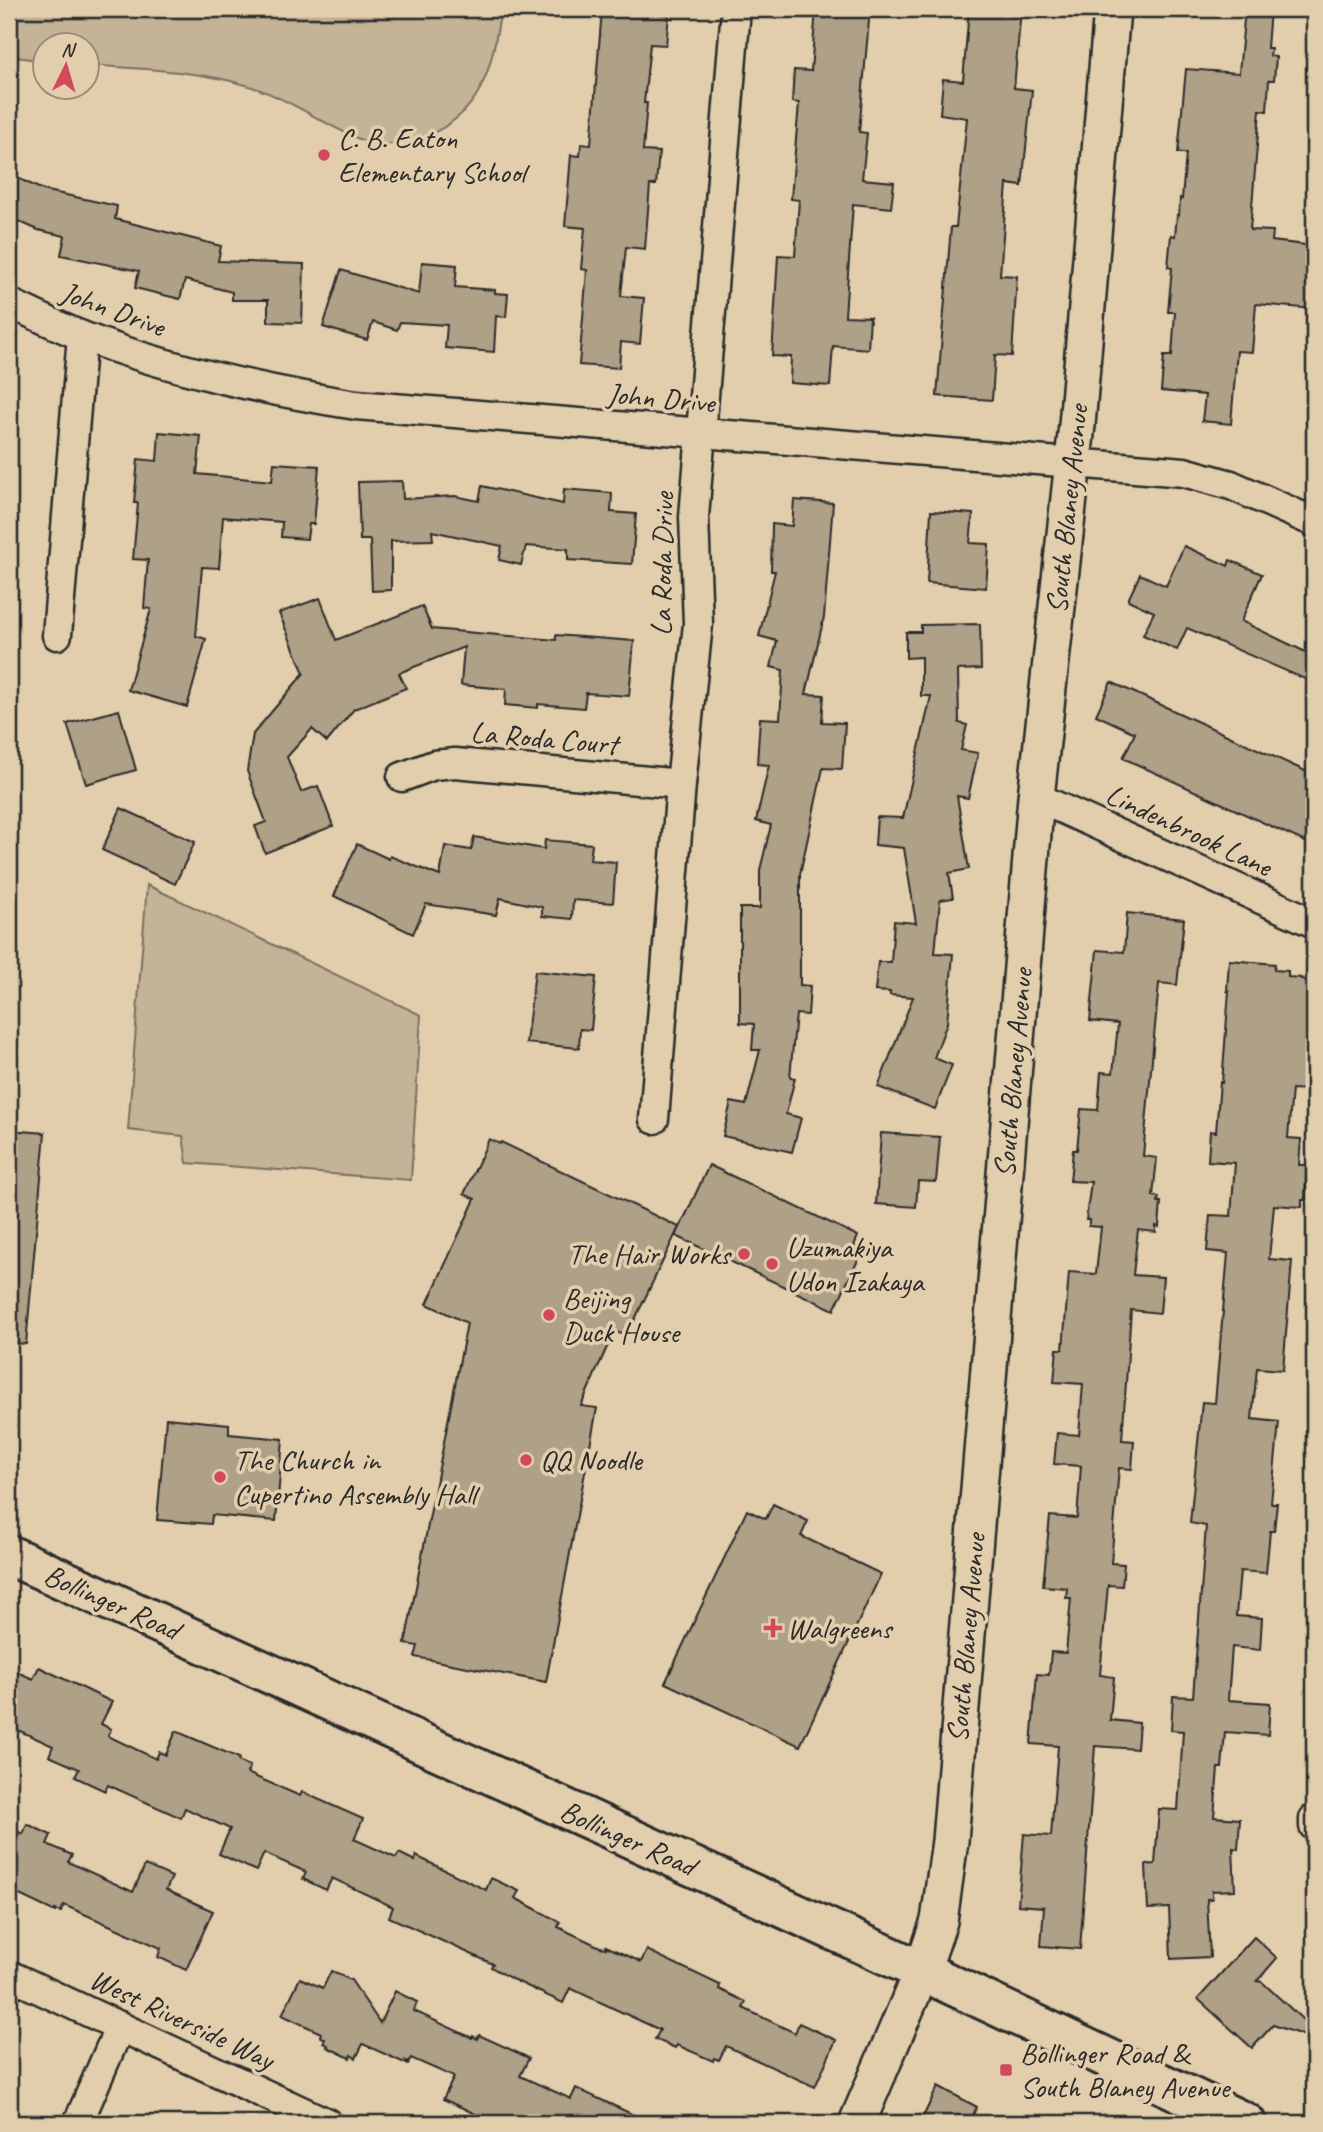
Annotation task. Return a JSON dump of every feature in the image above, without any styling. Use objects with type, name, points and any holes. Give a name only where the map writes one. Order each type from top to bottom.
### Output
[{"type":"main road","name":"Bollinger Road","points":[[9,1555],[1246,2123]]},
{"type":"street","name":"La Roda Drive","points":[[654,1119],[681,784],[698,624],[694,517],[736,9]]},
{"type":"street","name":"South Blaney Avenue","points":[[857,2123],[922,1972],[939,1921],[950,1841],[1036,797],[1072,464],[1112,9]]},
{"type":"street","name":"John Drive","points":[[9,303],[82,336],[165,364],[289,394],[356,405],[1184,472],[1258,496],[1314,522]]},
{"type":"street","points":[[57,635],[82,336]]},
{"type":"street","name":"La Roda Court","points":[[402,777],[434,765],[455,763],[681,784]]},
{"type":"street","name":"Lindenbrook Lane","points":[[1036,797],[1314,923]]},
{"type":"street","points":[[1314,1819],[1314,1826]]},
{"type":"street","name":"West Riverside Way","points":[[9,1975],[327,2123]]},
{"type":"street","points":[[78,2123],[120,2026]]},
{"type":"shaded area","points":[[9,9],[501,9],[488,69],[473,101],[444,127],[424,137],[405,142],[371,143],[356,138],[279,98],[227,80],[187,73],[102,66],[102,32],[32,32],[32,59],[9,56]]},
{"type":"shaded area","points":[[147,885],[421,1015],[411,1180],[187,1163],[183,1136],[128,1130]]},
{"type":"building","points":[[602,9],[669,15],[666,45],[650,44],[644,103],[647,103],[643,151],[659,152],[656,185],[650,185],[645,249],[626,247],[621,296],[644,298],[640,344],[621,342],[619,368],[579,365],[587,270],[581,269],[585,228],[565,226],[571,155],[580,156],[581,144],[591,145]]},
{"type":"building","points":[[816,9],[870,9],[859,132],[867,133],[862,179],[894,182],[891,208],[853,204],[845,316],[870,317],[868,349],[833,346],[830,386],[790,383],[791,357],[772,356],[778,255],[795,256],[799,200],[791,199],[799,103],[792,102],[794,70],[811,71]]},
{"type":"building","points":[[969,9],[1021,9],[1014,88],[1032,90],[1022,186],[1007,184],[1000,275],[1017,276],[1012,356],[995,355],[992,400],[937,396],[951,227],[956,227],[967,118],[940,114],[943,79],[963,81]]},
{"type":"building","points":[[1245,9],[1270,9],[1267,48],[1271,48],[1270,56],[1276,57],[1274,80],[1269,80],[1267,111],[1260,110],[1250,230],[1273,231],[1272,241],[1314,246],[1314,309],[1256,304],[1252,352],[1237,351],[1231,424],[1202,421],[1205,395],[1161,391],[1164,356],[1172,356],[1175,312],[1168,312],[1172,268],[1168,267],[1171,235],[1175,236],[1180,198],[1182,199],[1186,153],[1178,153],[1186,69],[1239,73]]},
{"type":"building","points":[[9,174],[43,190],[117,206],[115,219],[221,246],[218,261],[304,264],[302,323],[268,322],[268,300],[232,300],[232,292],[185,280],[180,299],[135,288],[139,271],[61,255],[65,236],[38,230],[9,217]]},
{"type":"building","points":[[422,262],[457,265],[455,287],[495,290],[495,293],[508,294],[506,317],[496,316],[494,352],[445,348],[447,325],[400,322],[397,330],[373,322],[367,340],[323,327],[341,270],[419,294]]},
{"type":"building","points":[[159,432],[201,436],[197,474],[272,481],[274,463],[319,466],[314,524],[309,524],[307,539],[281,537],[282,522],[223,517],[219,568],[202,567],[196,636],[206,639],[187,707],[128,690],[151,609],[144,608],[148,560],[133,559],[138,503],[134,503],[138,459],[157,461]]},
{"type":"building","points":[[402,481],[403,499],[455,496],[479,501],[482,486],[563,504],[564,489],[612,493],[611,512],[636,514],[632,564],[568,560],[568,549],[526,546],[521,565],[499,560],[502,546],[432,531],[433,540],[391,541],[391,590],[372,591],[370,540],[360,540],[358,482]]},
{"type":"building","points":[[794,500],[833,503],[824,617],[806,694],[824,695],[822,722],[845,723],[842,769],[823,768],[800,874],[800,985],[810,986],[808,1015],[796,1014],[790,1077],[795,1078],[786,1114],[801,1118],[792,1152],[723,1136],[731,1102],[746,1105],[760,1050],[752,1050],[754,1024],[740,1023],[740,908],[760,908],[760,870],[771,825],[756,821],[769,765],[757,764],[760,718],[780,719],[783,670],[771,667],[777,641],[759,636],[775,571],[771,571],[772,524],[792,526]]},
{"type":"building","points":[[931,511],[973,514],[970,543],[989,544],[986,588],[927,583]]},
{"type":"building","points":[[1184,546],[1228,566],[1230,560],[1262,574],[1241,621],[1314,656],[1314,683],[1187,628],[1177,650],[1143,635],[1154,612],[1128,600],[1140,574],[1166,586]]},
{"type":"building","points":[[320,598],[336,640],[422,606],[432,629],[556,640],[556,635],[634,641],[629,696],[586,693],[584,708],[538,704],[538,708],[505,705],[506,689],[461,685],[464,647],[399,673],[406,688],[354,709],[327,742],[312,729],[287,757],[301,792],[318,786],[333,826],[265,853],[255,826],[266,822],[247,771],[253,734],[304,673],[279,613]]},
{"type":"building","points":[[980,624],[981,669],[958,670],[959,723],[967,725],[961,750],[978,753],[968,798],[957,796],[969,869],[949,873],[953,898],[940,900],[935,953],[953,954],[947,1023],[934,1058],[952,1065],[935,1109],[878,1087],[913,997],[875,991],[878,962],[891,962],[894,921],[916,923],[904,848],[875,845],[877,817],[903,818],[931,696],[921,696],[921,657],[906,658],[906,632],[921,632],[921,625]]},
{"type":"building","points":[[1111,682],[1314,775],[1314,846],[1123,758],[1135,733],[1096,715]]},
{"type":"building","points":[[119,710],[136,770],[86,784],[67,724]]},
{"type":"building","points":[[121,808],[195,842],[175,884],[102,850]]},
{"type":"building","points":[[474,837],[544,849],[545,840],[592,844],[590,860],[616,862],[613,903],[573,900],[572,919],[542,916],[542,907],[500,898],[496,915],[426,904],[413,934],[334,896],[357,844],[389,859],[390,856],[440,876],[445,846],[471,850]]},
{"type":"building","points":[[1127,913],[1184,919],[1177,985],[1159,983],[1143,1156],[1157,1158],[1153,1196],[1159,1197],[1158,1202],[1161,1202],[1159,1227],[1156,1226],[1156,1232],[1138,1230],[1133,1275],[1163,1277],[1160,1313],[1131,1310],[1122,1440],[1134,1441],[1132,1469],[1119,1468],[1111,1563],[1124,1564],[1122,1586],[1108,1585],[1100,1675],[1114,1677],[1110,1720],[1139,1723],[1137,1749],[1095,1746],[1080,1949],[1041,1946],[1044,1907],[1018,1905],[1024,1834],[1051,1836],[1058,1746],[1031,1744],[1037,1674],[1049,1675],[1051,1652],[1066,1653],[1071,1598],[1066,1598],[1067,1588],[1043,1586],[1050,1516],[1077,1518],[1081,1466],[1054,1464],[1057,1433],[1079,1435],[1083,1384],[1054,1382],[1057,1349],[1063,1349],[1069,1272],[1096,1274],[1101,1227],[1089,1226],[1089,1220],[1086,1220],[1091,1182],[1070,1181],[1073,1150],[1077,1150],[1081,1109],[1098,1110],[1101,1072],[1113,1073],[1118,1024],[1090,1021],[1097,950],[1124,952]]},
{"type":"building","points":[[1229,960],[1275,964],[1274,970],[1288,971],[1288,977],[1301,978],[1305,980],[1305,984],[1314,985],[1314,1028],[1306,1090],[1292,1089],[1288,1138],[1301,1139],[1299,1165],[1307,1165],[1305,1200],[1302,1200],[1302,1207],[1274,1205],[1269,1259],[1292,1261],[1283,1370],[1257,1368],[1252,1419],[1279,1422],[1271,1503],[1277,1503],[1274,1531],[1270,1531],[1266,1573],[1240,1571],[1236,1616],[1262,1618],[1260,1650],[1232,1647],[1228,1700],[1270,1703],[1268,1735],[1225,1732],[1222,1768],[1218,1768],[1214,1817],[1240,1819],[1238,1849],[1233,1848],[1235,1890],[1212,1891],[1212,1899],[1207,1899],[1210,1957],[1171,1959],[1169,1908],[1148,1909],[1146,1865],[1155,1864],[1159,1809],[1178,1810],[1183,1731],[1171,1730],[1173,1696],[1193,1697],[1206,1526],[1190,1523],[1202,1402],[1215,1403],[1228,1253],[1207,1251],[1210,1215],[1231,1216],[1235,1163],[1208,1161],[1210,1131],[1216,1132],[1220,1082],[1222,1083]]},
{"type":"building","points":[[535,971],[596,977],[591,1030],[580,1029],[579,1048],[526,1043]]},
{"type":"building","points":[[9,1130],[45,1133],[26,1344],[9,1343]]},
{"type":"building","points":[[881,1133],[940,1137],[936,1182],[918,1181],[916,1207],[876,1204]]},
{"type":"building","points":[[489,1139],[500,1144],[501,1142],[679,1227],[627,1336],[614,1331],[581,1406],[597,1408],[546,1682],[415,1657],[418,1646],[405,1644],[467,1323],[427,1304],[475,1199],[464,1194]]},
{"type":"building","points":[[709,1165],[858,1236],[854,1246],[863,1250],[834,1310],[676,1236]]},
{"type":"building","name":"The Church in Cupertino Assembly Hall","points":[[166,1418],[229,1424],[229,1434],[283,1439],[276,1521],[212,1515],[211,1524],[157,1520]]},
{"type":"building","name":"Walgreens","points":[[773,1504],[808,1521],[801,1536],[881,1574],[800,1746],[665,1683],[747,1510],[766,1519]]},
{"type":"building","points":[[39,1667],[112,1702],[101,1724],[111,1729],[108,1736],[156,1759],[159,1752],[166,1755],[176,1731],[239,1758],[238,1761],[250,1766],[247,1773],[300,1796],[302,1792],[363,1819],[354,1839],[396,1858],[399,1853],[415,1861],[416,1856],[486,1890],[491,1878],[519,1891],[515,1898],[560,1922],[558,1927],[600,1947],[606,1946],[641,1962],[647,1950],[720,1985],[719,1989],[746,2002],[743,2008],[795,2033],[799,2023],[836,2040],[815,2087],[726,2046],[719,2060],[714,2058],[713,2061],[677,2045],[675,2048],[655,2039],[660,2030],[570,1988],[563,2003],[512,1979],[491,1967],[493,1964],[389,1917],[393,1907],[332,1878],[326,1890],[303,1879],[306,1872],[264,1853],[256,1871],[219,1854],[230,1829],[185,1808],[181,1818],[108,1785],[105,1791],[75,1777],[79,1769],[49,1756],[53,1746],[9,1726],[9,1668],[33,1679]]},
{"type":"building","points":[[27,1824],[51,1835],[47,1844],[72,1855],[68,1862],[133,1892],[145,1865],[172,1877],[166,1890],[213,1911],[186,1970],[158,1957],[161,1948],[64,1905],[61,1912],[55,1912],[9,1890],[9,1828],[23,1834]]},
{"type":"building","points":[[1254,1937],[1277,1958],[1257,1981],[1262,1982],[1314,2030],[1314,2039],[1273,2025],[1252,2048],[1198,1999]]},
{"type":"building","points":[[331,1971],[351,1980],[380,2023],[395,1991],[417,2002],[414,2011],[472,2038],[473,2036],[477,2039],[479,2035],[529,2058],[520,2076],[571,2099],[576,2088],[651,2123],[495,2123],[443,2099],[454,2077],[411,2058],[409,2062],[406,2061],[409,2065],[363,2044],[356,2058],[351,2055],[350,2058],[327,2047],[328,2045],[323,2043],[325,2039],[320,2036],[321,2033],[282,2015],[300,1978],[323,1988]]},
{"type":"building","points":[[938,2086],[977,2107],[969,2123],[920,2123]]},
{"type":"place","name":"C. B. Eaton Elementary School","points":[[324,155]]},
{"type":"place","name":"The Hair Works","points":[[744,1254]]},
{"type":"place","name":"Uzumakiya Udon Izakaya","points":[[772,1264]]},
{"type":"place","name":"Beijing Duck House","points":[[549,1315]]},
{"type":"place","name":"QQ Noodle","points":[[526,1460]]},
{"type":"place","name":"The Church in Cupertino Assembly Hall","points":[[220,1477]]},
{"type":"place","name":"Walgreens","points":[[773,1628]]},
{"type":"place","name":"Bollinger Road & South Blaney Avenue","points":[[1006,2070]]}]
